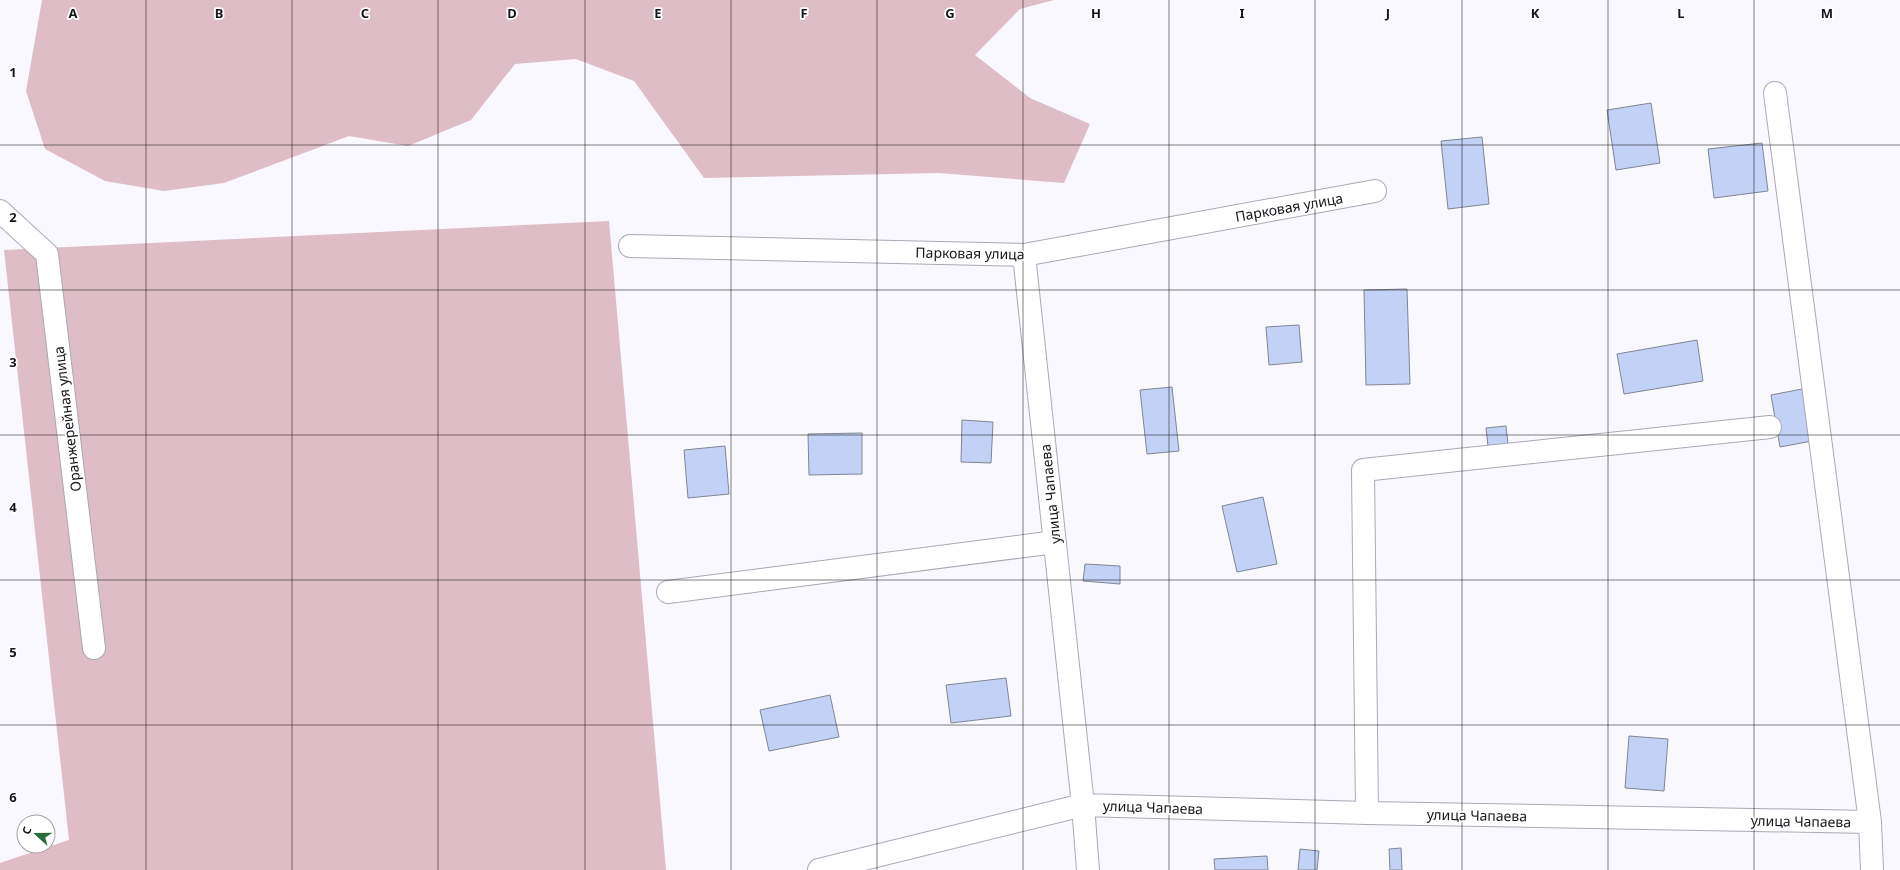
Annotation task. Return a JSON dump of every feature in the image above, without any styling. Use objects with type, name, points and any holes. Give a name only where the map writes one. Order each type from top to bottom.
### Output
[{"type":"street","points":[[1775,93],[1870,822],[1872,870]]},
{"type":"street","name":"Парковая улица","points":[[630,246],[1024,255],[1375,191]]},
{"type":"street","name":"Оранжерейная улица","points":[[0,211],[47,254],[94,648]]},
{"type":"street","name":"улица Чапаева","points":[[1024,255],[1083,805],[1088,870]]},
{"type":"street","points":[[1367,813],[1363,470],[1770,427]]},
{"type":"street","points":[[668,592],[1055,542]]},
{"type":"street","name":"улица Чапаева","points":[[820,870],[1083,805],[1367,813],[1870,822]]},
{"type":"shaded area","points":[[42,0],[1054,0],[1020,9],[975,55],[1030,98],[1090,124],[1064,183],[939,173],[704,178],[634,81],[576,59],[515,64],[471,120],[408,146],[349,136],[224,183],[164,191],[105,181],[45,149],[26,91]]},
{"type":"shaded area","points":[[609,221],[666,870],[0,870],[0,863],[27,854],[56,854],[56,844],[69,840],[4,250]]},
{"type":"building","points":[[1651,103],[1660,163],[1616,170],[1607,110]]},
{"type":"building","points":[[1482,137],[1489,204],[1448,209],[1441,141]]},
{"type":"building","points":[[1762,143],[1768,191],[1714,198],[1708,149]]},
{"type":"building","points":[[1407,289],[1410,384],[1366,385],[1364,290]]},
{"type":"building","points":[[1299,325],[1302,362],[1269,365],[1266,327]]},
{"type":"building","points":[[1697,340],[1703,381],[1624,394],[1617,354]]},
{"type":"building","points":[[1172,387],[1179,451],[1147,454],[1140,390]]},
{"type":"building","points":[[1802,389],[1812,441],[1780,447],[1771,395]]},
{"type":"building","points":[[962,420],[993,422],[991,463],[961,462]]},
{"type":"building","points":[[1506,426],[1508,444],[1488,446],[1486,428]]},
{"type":"building","points":[[862,433],[862,474],[809,475],[808,434]]},
{"type":"building","points":[[725,446],[729,494],[688,498],[684,450]]},
{"type":"building","points":[[1263,497],[1277,564],[1237,572],[1222,506]]},
{"type":"building","points":[[1085,564],[1120,566],[1120,584],[1083,581]]},
{"type":"building","points":[[1006,678],[1011,716],[951,723],[946,685]]},
{"type":"building","points":[[830,695],[839,737],[769,751],[760,710]]},
{"type":"building","points":[[1629,736],[1668,739],[1664,791],[1625,788]]},
{"type":"building","points":[[1401,848],[1402,870],[1390,870],[1389,849]]},
{"type":"building","points":[[1300,849],[1319,851],[1317,870],[1298,870]]},
{"type":"building","points":[[1267,856],[1268,870],[1215,870],[1214,859]]}]
